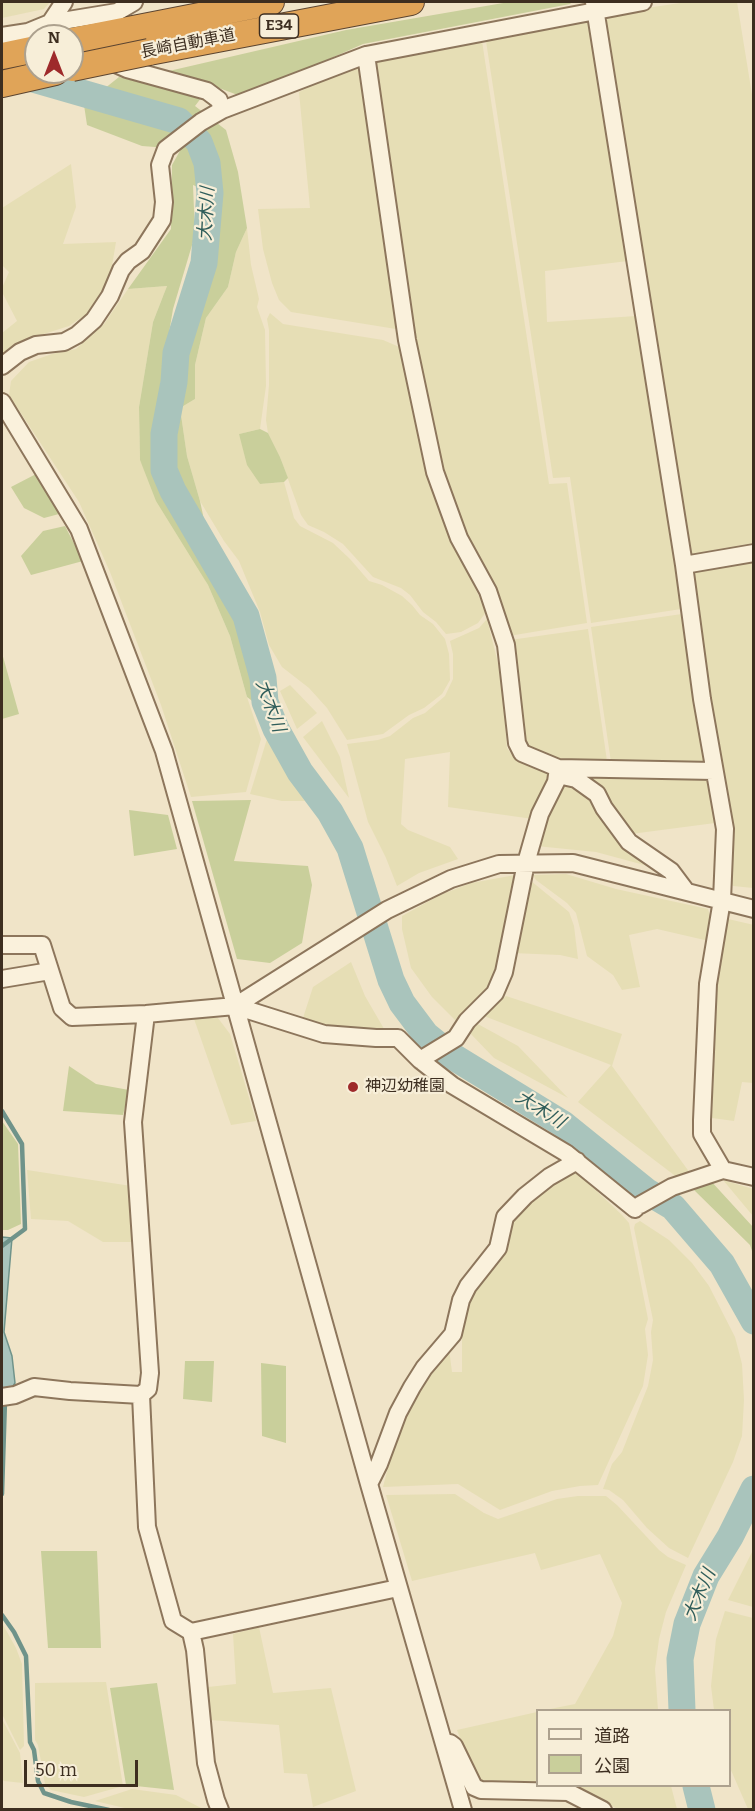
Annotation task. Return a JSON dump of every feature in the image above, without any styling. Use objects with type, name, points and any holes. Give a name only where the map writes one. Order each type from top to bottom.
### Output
[{"type":"highway","name":"長崎自動車道","points":[[84,38],[271,2]]},
{"type":"highway","name":"長崎自動車道","points":[[84,65],[411,2]]},
{"type":"highway","points":[[2,56],[24,51]]},
{"type":"highway","points":[[2,84],[24,79]]},
{"type":"street","points":[[50,23],[64,2]]},
{"type":"street","points":[[2,36],[28,32],[50,23],[117,12],[134,2]]},
{"type":"street","points":[[2,366],[20,352],[36,345],[64,342],[77,335],[94,320],[110,296],[121,270],[128,261],[142,251],[162,220],[164,202],[160,165],[166,149],[201,122],[222,111],[366,55],[594,6],[643,2]]},
{"type":"street","points":[[594,6],[725,829],[722,900],[708,984],[702,1120],[702,1134],[723,1170]]},
{"type":"street","points":[[84,49],[127,69],[207,91],[219,100],[222,111]]},
{"type":"street","points":[[366,55],[408,340],[435,472],[459,538],[488,591],[506,645],[517,743],[522,753],[576,780],[597,794],[604,808],[629,842],[671,871],[687,891]]},
{"type":"street","points":[[2,402],[79,529],[164,751],[398,1588],[463,1809]]},
{"type":"street","points":[[684,565],[753,553]]},
{"type":"street","points":[[557,771],[714,771]]},
{"type":"street","points":[[423,1059],[456,1038],[467,1022],[495,993],[504,972],[526,863],[540,814],[555,782],[557,771]]},
{"type":"street","points":[[235,1006],[387,910],[451,879],[499,864],[573,863],[753,909]]},
{"type":"street","points":[[2,945],[42,945],[62,1008],[72,1017],[146,1014],[235,1006],[324,1034],[398,1038],[452,1085],[578,1161],[612,1192],[638,1207],[672,1188],[723,1170],[753,1177]]},
{"type":"street","points":[[2,979],[50,971]]},
{"type":"street","points":[[8,1396],[33,1387],[141,1395],[148,1389],[150,1373],[133,1122],[146,1014]]},
{"type":"street","points":[[369,1484],[412,1387],[424,1368],[453,1334],[461,1300],[468,1286],[498,1248],[505,1217],[525,1196],[549,1177],[578,1161]]},
{"type":"street","points":[[141,1395],[147,1527],[173,1621],[191,1632],[398,1588]]},
{"type":"street","points":[[191,1632],[195,1650],[206,1762],[220,1809]]},
{"type":"street","points":[[442,1737],[454,1746],[474,1787],[481,1790],[568,1792],[603,1809]]},
{"type":"shaded area","points":[[2,2],[50,2],[44,9],[2,18]]},
{"type":"shaded area","points":[[687,2],[737,2],[754,107],[753,543],[692,554],[685,550],[605,25],[606,14]]},
{"type":"shaded area","points":[[590,21],[628,261],[545,271],[547,322],[636,316],[681,609],[591,623],[570,477],[553,478],[486,41]]},
{"type":"shaded area","points":[[482,41],[549,484],[567,483],[587,623],[509,636],[446,490],[422,385],[372,63]]},
{"type":"shaded area","points":[[355,64],[361,64],[402,330],[291,312],[279,300],[263,249],[258,209],[310,208],[299,92]]},
{"type":"shaded area","points":[[71,164],[76,207],[63,244],[116,242],[110,278],[88,313],[69,326],[25,340],[2,354],[2,333],[17,321],[2,292],[9,272],[2,265],[2,208]]},
{"type":"shaded area","points":[[247,228],[251,265],[259,299],[257,307],[265,330],[266,386],[260,429],[239,434],[260,484],[284,482],[294,518],[300,526],[333,543],[369,581],[402,596],[420,615],[433,624],[445,639],[449,654],[450,680],[442,694],[383,734],[347,740],[327,708],[309,688],[282,667],[269,645],[260,612],[239,561],[200,501],[187,456],[180,408],[195,399],[195,365],[206,318],[228,287],[236,252]]},
{"type":"shaded area","points":[[167,286],[153,322],[139,407],[140,460],[208,585],[230,636],[261,739],[246,792],[191,797],[161,705],[110,572],[79,502],[9,395],[11,381],[29,362],[76,349],[104,324],[128,289]]},
{"type":"shaded area","points":[[270,313],[283,324],[383,340],[404,349],[457,548],[486,612],[478,623],[461,632],[446,634],[423,612],[410,595],[401,588],[373,577],[343,544],[308,525],[301,515],[280,457],[268,433],[266,420],[269,385],[267,319]]},
{"type":"shaded area","points":[[753,554],[753,888],[733,886],[729,881],[688,569]]},
{"type":"shaded area","points":[[682,614],[706,765],[611,762],[591,627]]},
{"type":"shaded area","points":[[487,619],[501,675],[507,748],[516,760],[543,771],[551,777],[533,819],[448,807],[450,752],[405,759],[401,824],[408,830],[450,847],[458,859],[419,873],[397,886],[368,822],[347,744],[390,736],[413,718],[425,713],[445,696],[453,679],[453,654],[450,641],[479,628]]},
{"type":"shaded area","points":[[588,629],[607,761],[567,762],[528,749],[524,741],[520,723],[517,668],[510,640]]},
{"type":"shaded area","points":[[290,685],[317,713],[297,729],[280,691]]},
{"type":"shaded area","points":[[322,721],[340,757],[349,798],[303,737]]},
{"type":"shaded area","points":[[267,739],[305,801],[282,801],[250,794]]},
{"type":"shaded area","points":[[584,777],[707,777],[715,823],[631,834]]},
{"type":"shaded area","points":[[557,784],[575,784],[589,792],[659,869],[596,852],[536,846]]},
{"type":"shaded area","points":[[521,874],[500,967],[489,991],[473,1011],[456,1021],[432,997],[411,968],[402,929],[402,916],[440,895],[471,883]]},
{"type":"shaded area","points":[[566,874],[616,889],[708,909],[711,919],[709,941],[657,929],[629,935],[640,987],[622,990],[613,975],[587,956],[576,913],[533,875]]},
{"type":"shaded area","points":[[531,881],[569,912],[574,926],[578,959],[560,955],[512,953],[523,904]]},
{"type":"shaded area","points":[[728,919],[754,925],[753,1083],[742,1082],[734,1121],[712,1118],[717,990]]},
{"type":"shaded area","points":[[351,962],[365,996],[387,1034],[323,1028],[302,1021],[313,987]]},
{"type":"shaded area","points":[[506,996],[622,1034],[612,1066],[690,1173],[678,1178],[578,1102],[611,1065],[484,1016]]},
{"type":"shaded area","points":[[193,1016],[218,1018],[230,1034],[256,1121],[231,1125]]},
{"type":"shaded area","points":[[476,1023],[518,1046],[568,1098],[494,1058],[469,1032]]},
{"type":"shaded area","points":[[577,1168],[587,1182],[629,1223],[648,1319],[645,1329],[648,1355],[643,1386],[598,1485],[552,1491],[500,1510],[458,1484],[383,1487],[396,1436],[407,1407],[449,1349],[452,1372],[462,1372],[462,1336],[468,1304],[513,1217],[529,1199]]},
{"type":"shaded area","points":[[27,1170],[131,1186],[133,1242],[103,1242],[68,1221],[31,1219]]},
{"type":"shaded area","points":[[723,1180],[753,1189],[753,1216]]},
{"type":"shaded area","points":[[640,1221],[669,1240],[692,1263],[709,1286],[735,1337],[742,1364],[744,1400],[742,1436],[733,1462],[688,1558],[669,1548],[647,1528],[623,1500],[609,1490],[603,1489],[612,1464],[622,1452],[648,1386],[653,1360],[651,1332],[653,1320],[634,1228],[635,1224]]},
{"type":"shaded area","points":[[455,1494],[484,1513],[498,1519],[557,1499],[606,1496],[659,1550],[686,1565],[666,1612],[659,1639],[655,1669],[658,1709],[550,1709],[575,1704],[613,1636],[622,1603],[600,1554],[541,1570],[535,1553],[412,1581],[386,1495]]},
{"type":"shaded area","points":[[753,1550],[753,1607],[728,1600]]},
{"type":"shaded area","points":[[725,1611],[753,1618],[753,1809],[748,1809],[731,1770],[731,1709],[714,1709],[711,1686],[716,1639]]},
{"type":"shaded area","points":[[2,1623],[22,1664],[24,1746],[20,1750],[2,1714]]},
{"type":"shaded area","points":[[259,1627],[273,1693],[331,1688],[356,1791],[313,1807],[307,1774],[284,1773],[279,1725],[210,1720],[208,1687],[236,1684],[233,1634]]},
{"type":"shaded area","points":[[106,1682],[123,1786],[84,1797],[51,1790],[45,1784],[38,1745],[35,1740],[35,1683]]},
{"type":"shaded area","points":[[536,1712],[536,1784],[484,1783],[476,1779],[457,1730]]},
{"type":"shaded area","points":[[2,1719],[20,1753],[23,1783],[2,1779]]},
{"type":"shaded area","points":[[573,1787],[671,1787],[677,1809],[618,1809]]},
{"type":"shaded area","points":[[132,1789],[176,1795],[203,1809],[129,1809],[95,1801]]},
{"type":"green space","points":[[509,2],[572,2],[363,44],[243,97],[211,85],[195,106],[226,130],[238,172],[247,228],[236,252],[228,287],[206,318],[195,365],[195,399],[180,408],[187,456],[206,529],[187,500],[174,463],[181,349],[212,265],[216,195],[193,185],[195,235],[173,309],[155,417],[158,468],[167,492],[241,622],[257,676],[259,706],[247,697],[230,636],[208,585],[156,501],[140,460],[139,407],[153,322],[167,286],[128,289],[171,229],[172,165],[181,149],[142,146],[87,125],[84,105],[119,77],[158,87],[169,71],[346,30]]},
{"type":"green space","points":[[260,429],[268,433],[280,457],[288,478],[284,482],[260,484],[247,465],[239,434]]},
{"type":"green space","points":[[38,473],[59,514],[44,518],[24,508],[11,487]]},
{"type":"green space","points":[[65,526],[83,561],[31,575],[21,556],[43,531]]},
{"type":"green space","points":[[2,653],[19,714],[2,719]]},
{"type":"green space","points":[[251,800],[234,861],[308,866],[312,885],[302,943],[270,963],[237,959],[192,801]]},
{"type":"green space","points":[[129,810],[168,815],[177,849],[134,856]]},
{"type":"green space","points":[[69,1066],[96,1084],[129,1090],[123,1115],[63,1111]]},
{"type":"green space","points":[[2,1121],[18,1144],[21,1224],[8,1230],[2,1230]]},
{"type":"green space","points":[[710,1180],[753,1227],[753,1254],[750,1245],[694,1190]]},
{"type":"green space","points":[[185,1361],[214,1361],[212,1402],[183,1399]]},
{"type":"green space","points":[[261,1363],[286,1366],[286,1443],[262,1436]]},
{"type":"green space","points":[[41,1551],[97,1551],[101,1648],[48,1648]]},
{"type":"green space","points":[[157,1683],[174,1790],[126,1785],[110,1688]]},
{"type":"water","points":[[2,1237],[12,1238],[4,1332],[12,1356],[15,1383],[10,1391],[2,1392]]},
{"type":"waterway","name":"大木川","points":[[2,70],[179,121],[199,142],[207,163],[210,193],[204,263],[176,353],[174,382],[164,434],[164,470],[173,491],[246,616],[263,678],[265,702],[276,729],[300,772],[330,812],[350,848],[391,980],[402,1003],[426,1035],[452,1056],[563,1124],[646,1191],[673,1207],[722,1264],[754,1321]]},
{"type":"waterway","points":[[2,1111],[22,1144],[25,1229],[2,1246]]},
{"type":"waterway","points":[[2,1494],[5,1401]]},
{"type":"waterway","name":"大木川","points":[[682,1709],[680,1659],[687,1624],[706,1576],[730,1537],[754,1489]]},
{"type":"waterway","points":[[2,1615],[26,1656],[30,1742],[34,1750],[38,1781],[44,1793],[71,1802],[109,1810]]},
{"type":"waterway","name":"大木川","points":[[696,1787],[702,1810]]},
{"type":"place","name":"神辺幼稚園","points":[[353,1087]]}]
